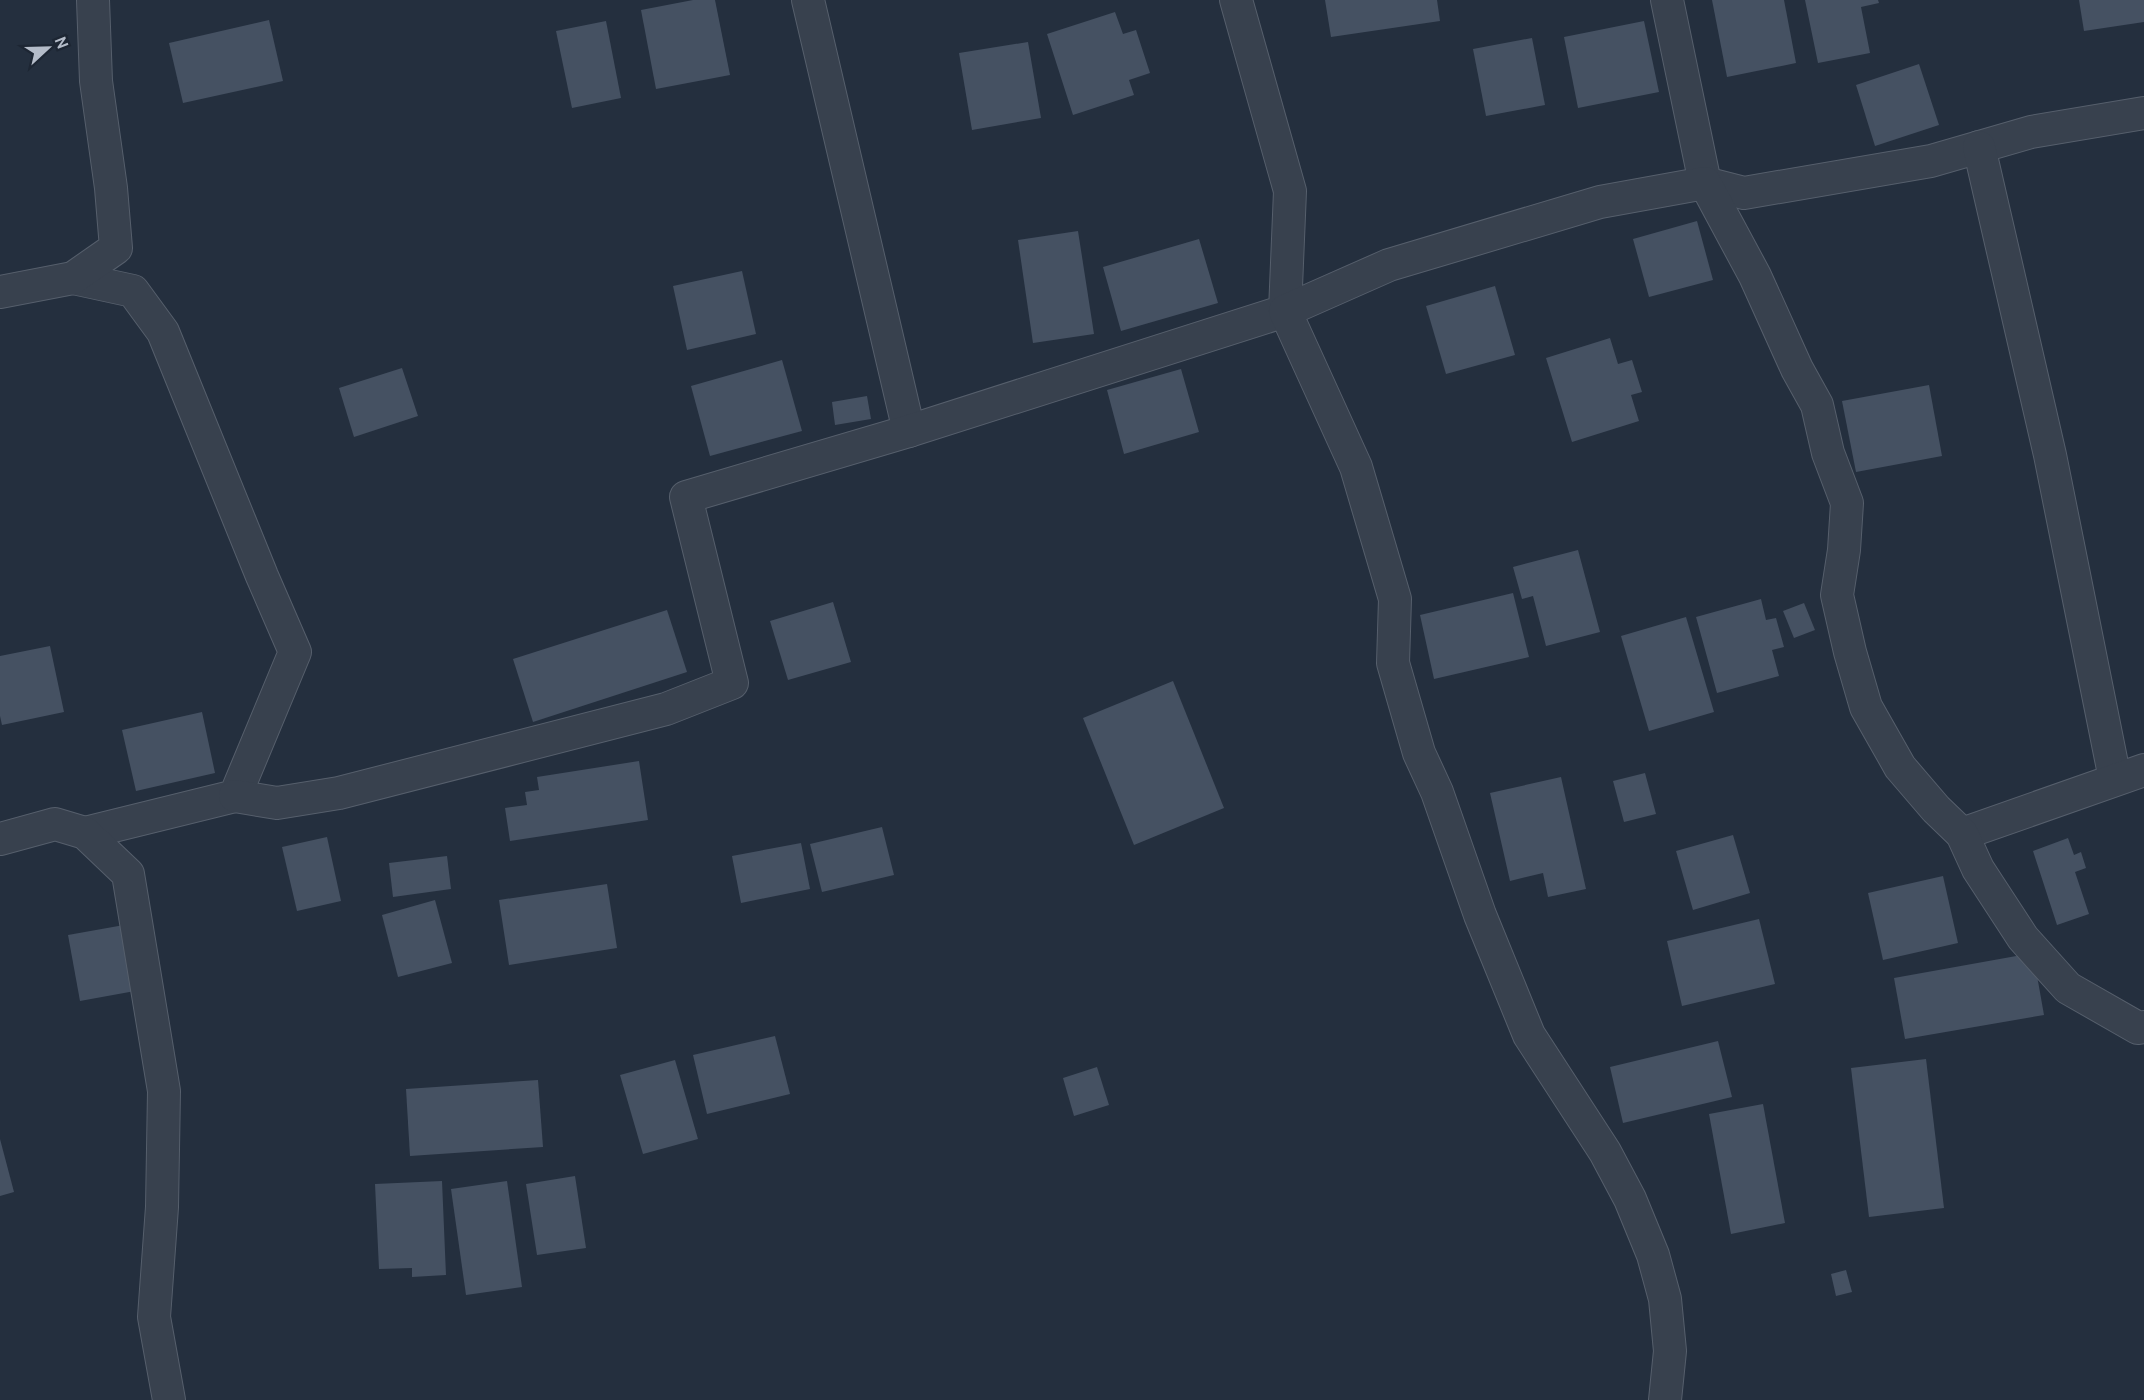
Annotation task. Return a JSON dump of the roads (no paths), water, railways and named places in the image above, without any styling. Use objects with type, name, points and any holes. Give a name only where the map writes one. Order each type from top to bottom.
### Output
[{"type":"street","points":[[73,278],[116,248],[111,188],[96,81],[93,0]]},
{"type":"street","points":[[808,0],[909,431]]},
{"type":"street","points":[[1236,0],[1290,191],[1285,311],[1356,468],[1395,599],[1393,663],[1419,753],[1437,792],[1488,936],[1529,1035],[1605,1152],[1630,1199],[1653,1255],[1665,1299],[1670,1351],[1665,1400]]},
{"type":"street","points":[[1667,0],[1705,183],[1755,276],[1797,369],[1817,405],[1828,453],[1847,503],[1844,550],[1837,595],[1866,708],[1900,767],[1936,809],[1962,834],[1978,868],[2024,938],[2068,988],[2138,1028],[2144,1027]]},
{"type":"street","points":[[85,833],[235,796],[277,803],[339,793],[666,709],[732,683],[686,497],[909,431],[1285,311],[1389,265],[1600,202],[1705,183],[1744,193],[1932,161],[2031,132],[2144,113]]},
{"type":"street","points":[[1962,834],[2129,774],[2050,455],[1979,147]]},
{"type":"street","points":[[0,292],[73,278],[133,291],[163,332],[261,576],[296,652],[235,796]]},
{"type":"street","points":[[0,839],[55,824],[85,833],[128,874],[164,1091],[162,1207],[154,1317],[169,1400]]}]
